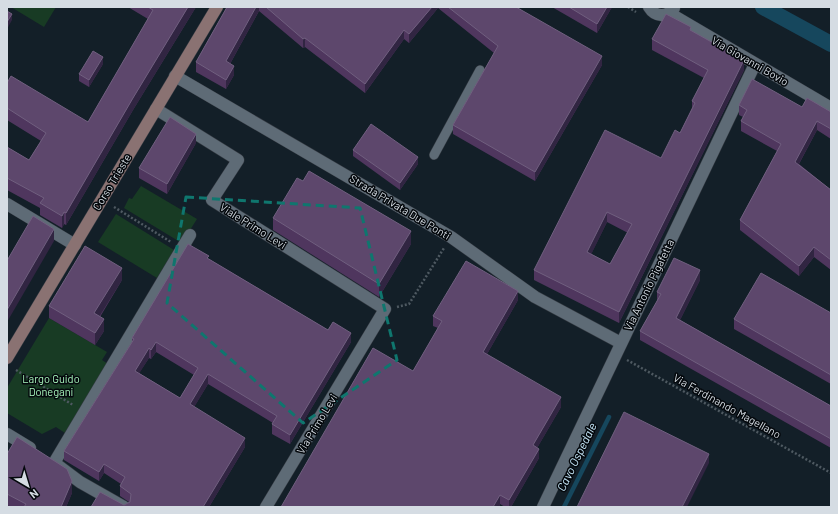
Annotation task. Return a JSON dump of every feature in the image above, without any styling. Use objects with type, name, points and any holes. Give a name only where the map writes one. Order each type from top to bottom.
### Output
[{"type":"main road","name":"Corso Trieste","points":[[7,358],[217,7]]},
{"type":"street","name":"Via Giovanni Bovio","points":[[649,7],[655,14],[659,15],[672,10],[755,64],[831,108]]},
{"type":"street","name":"Via Antonio Pigafetta","points":[[543,507],[755,64]]},
{"type":"street","name":"Strada Privata Due Ponti","points":[[176,76],[451,237],[535,297],[618,349]]},
{"type":"street","name":"Viale Primo Levi","points":[[156,109],[238,160],[212,200],[385,309]]},
{"type":"street","points":[[7,204],[75,244]]},
{"type":"street","points":[[54,463],[190,235]]},
{"type":"street","name":"Via Primo Levi","points":[[266,507],[385,309]]},
{"type":"street","points":[[7,434],[54,463],[80,482],[124,507]]},
{"type":"lane","points":[[434,155],[480,70]]},
{"type":"path","points":[[114,207],[182,248]]},
{"type":"path","points":[[385,309],[409,304],[451,237]]},
{"type":"path","name":"Via Ferdinando Magellano","points":[[618,349],[831,473]]},
{"type":"path","points":[[16,370],[84,412]]},
{"type":"highlighted area","points":[[186,197],[360,208],[397,360],[303,423],[167,303]]},
{"type":"green space","points":[[11,7],[56,7],[44,27]]},
{"type":"green space","points":[[141,186],[197,219],[183,241],[180,242],[124,208],[129,198],[132,199]]},
{"type":"green space","points":[[116,214],[174,250],[157,278],[98,242]]},
{"type":"green space","name":"Largo Guido Donegani","points":[[49,318],[107,352],[102,360],[111,366],[65,433],[56,427],[42,434],[7,413],[7,388]]},
{"type":"building","points":[[148,7],[188,7],[66,213],[64,212],[62,216],[40,203],[44,198],[7,178],[7,147],[29,160],[46,133],[7,108],[7,83],[11,76],[88,122],[153,10]]},
{"type":"building","points":[[227,7],[256,7],[226,61],[234,66],[226,80],[196,62]]},
{"type":"building","points":[[266,7],[432,7],[409,34],[404,30],[365,84],[305,38],[303,39]]},
{"type":"building","points":[[448,7],[516,7],[602,56],[535,172],[453,125],[498,46]]},
{"type":"building","points":[[569,7],[607,7],[597,24]]},
{"type":"building","points":[[7,11],[12,14],[7,22]]},
{"type":"building","points":[[666,14],[691,27],[690,30],[744,60],[619,312],[534,270],[605,130],[661,158],[675,130],[680,133],[695,103],[692,101],[708,70],[652,39]],"holes":[[[607,212],[632,224],[610,264],[587,252]]]},
{"type":"building","points":[[93,51],[103,57],[89,80],[79,74]]},
{"type":"building","points":[[752,79],[802,107],[807,98],[831,112],[831,129],[817,121],[795,162],[831,190],[831,260],[814,247],[799,266],[740,220],[781,144],[741,121],[747,110],[739,105]]},
{"type":"building","points":[[170,117],[196,134],[167,184],[139,168]]},
{"type":"building","points":[[371,124],[418,157],[400,183],[353,150]]},
{"type":"building","points":[[309,171],[411,231],[379,284],[273,218],[297,178],[303,181]]},
{"type":"building","points":[[33,216],[54,229],[7,310],[7,258],[8,259]]},
{"type":"building","points":[[188,244],[209,256],[207,258],[328,330],[333,322],[351,333],[290,435],[272,424],[277,416],[208,374],[190,404],[245,438],[203,507],[91,507],[100,492],[124,505],[130,502],[131,494],[120,486],[125,477],[104,464],[99,472],[64,451],[134,339],[132,338]],"holes":[[[156,342],[198,368],[180,398],[135,371],[149,348],[151,350]]]},
{"type":"building","points":[[85,246],[122,268],[94,313],[104,319],[95,333],[49,306]]},
{"type":"building","points":[[674,258],[700,270],[676,318],[831,406],[831,439],[640,331],[661,294],[657,292]]},
{"type":"building","points":[[466,261],[518,291],[483,352],[561,397],[533,445],[539,449],[509,500],[500,495],[493,507],[281,507],[373,348],[413,371],[442,321],[433,316]]},
{"type":"building","points":[[761,273],[831,313],[831,375],[734,319]]},
{"type":"building","points":[[624,412],[709,454],[682,507],[577,507]]},
{"type":"building","points":[[17,437],[67,469],[72,481],[61,507],[24,507],[26,504],[7,494],[7,454]]},
{"type":"waterway","points":[[763,7],[831,44]]},
{"type":"waterway","name":"Cavo Ospedale","points":[[564,507],[609,417]]}]
